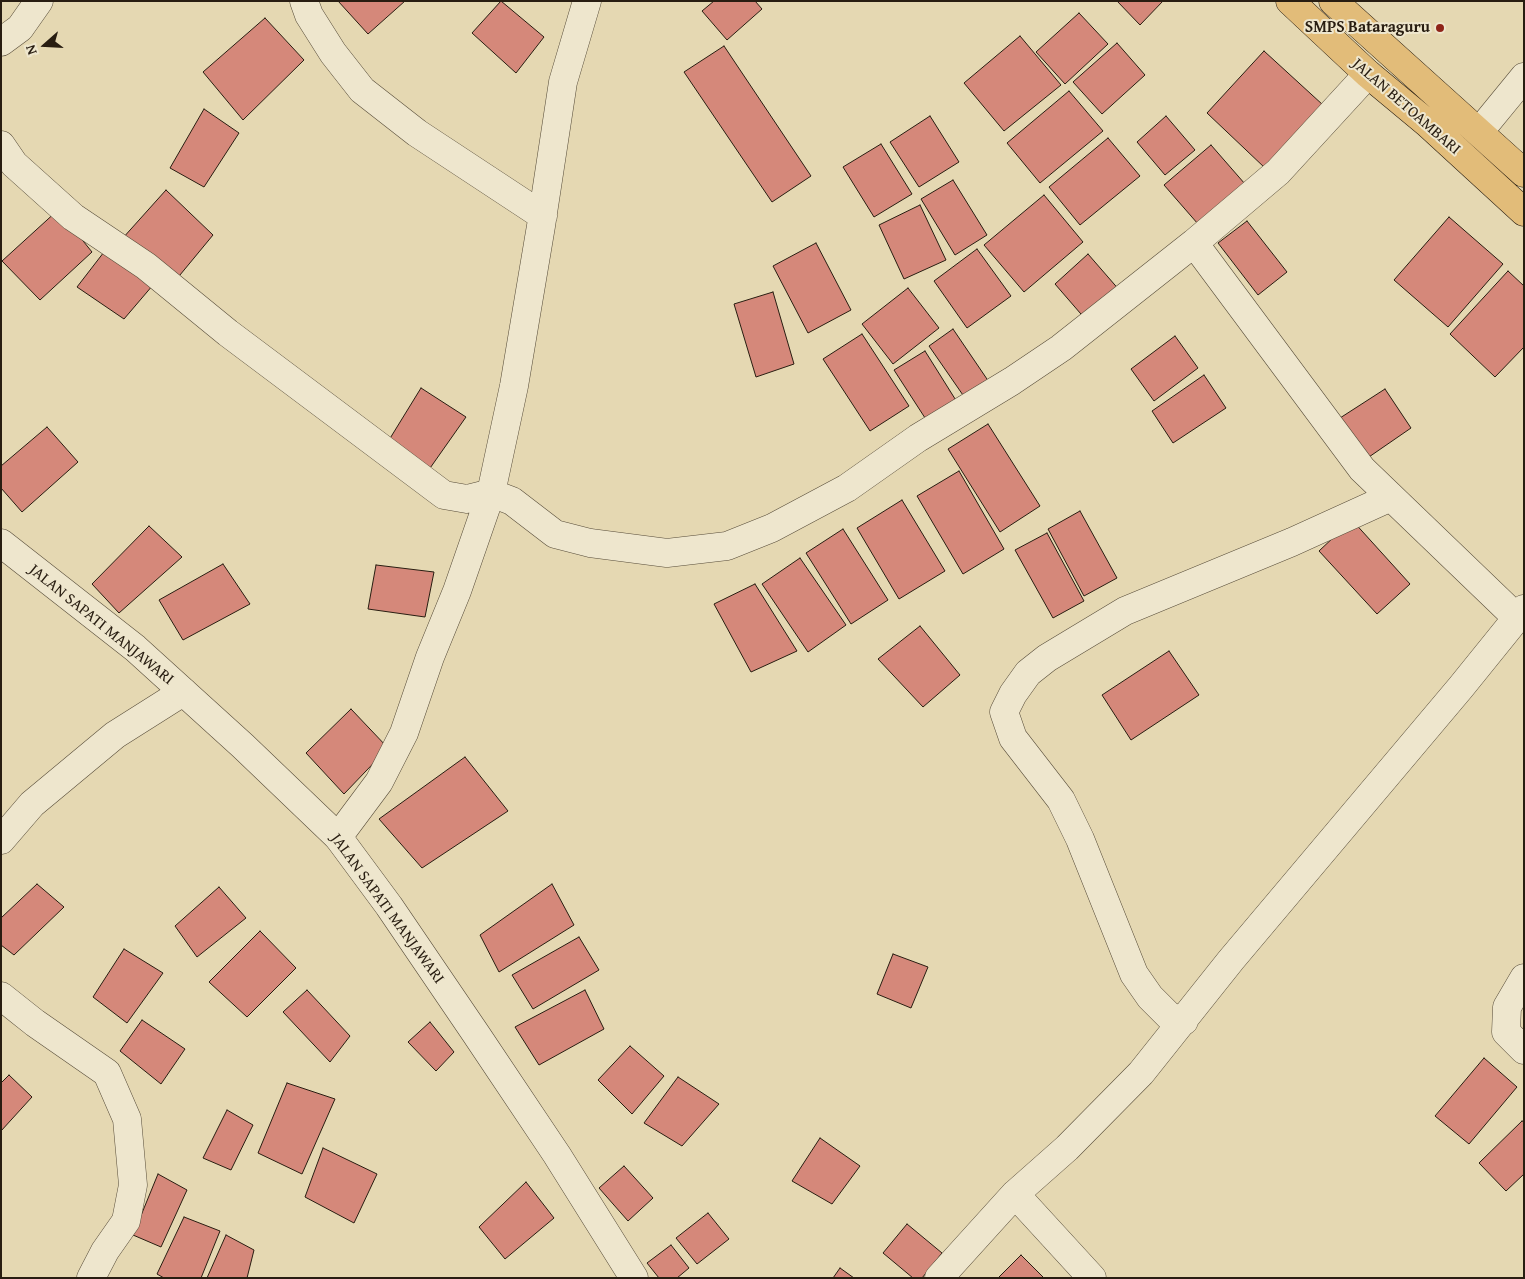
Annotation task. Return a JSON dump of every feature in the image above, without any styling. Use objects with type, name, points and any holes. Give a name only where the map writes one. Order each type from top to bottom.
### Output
[{"type":"main road","name":"JALAN BETOAMBARI","points":[[1290,1],[1368,74],[1427,124],[1524,212]]},
{"type":"main road","name":"JALAN BETOAMBARI","points":[[1332,1],[1524,174]]},
{"type":"street","points":[[1,42],[20,28],[39,1]]},
{"type":"street","points":[[304,1],[314,22],[333,52],[362,90],[416,133],[543,216]]},
{"type":"street","points":[[338,837],[379,782],[404,733],[430,657],[457,591],[491,492],[514,386],[543,216],[563,82],[587,1]]},
{"type":"street","points":[[1,145],[14,164],[73,217],[146,266],[228,333],[444,495],[467,499],[491,492],[512,501],[555,534],[590,543],[667,553],[727,546],[772,528],[848,488],[918,438],[1012,381],[1061,348],[1194,243],[1278,172],[1368,74]]},
{"type":"street","points":[[1479,132],[1524,77]]},
{"type":"street","points":[[939,1278],[1015,1194],[1067,1148],[1141,1073],[1231,960],[1520,614],[1362,469],[1194,243]]},
{"type":"street","points":[[1184,1021],[1169,1016],[1150,997],[1134,974],[1076,831],[1061,800],[1013,738],[1004,712],[1013,694],[1028,673],[1047,658],[1124,612],[1292,542],[1391,497]]},
{"type":"street","name":"JALAN SAPATI MANJAWARI","points":[[1,543],[134,648],[243,746],[338,837],[389,906],[481,1042],[557,1156],[634,1278]]},
{"type":"street","points":[[1,840],[32,804],[115,735],[183,692]]},
{"type":"street","points":[[1524,978],[1507,1007],[1506,1032],[1524,1050]]},
{"type":"street","points":[[1,996],[35,1023],[107,1073],[127,1119],[133,1185],[126,1221],[105,1252],[91,1278]]},
{"type":"street","points":[[1015,1194],[1092,1278]]},
{"type":"building","points":[[338,1],[405,1],[368,34]]},
{"type":"building","points":[[501,1],[544,37],[516,73],[472,33]]},
{"type":"building","points":[[714,1],[755,1],[762,9],[727,40],[702,11]]},
{"type":"building","points":[[1117,1],[1163,1],[1140,25]]},
{"type":"building","points":[[1079,13],[1108,44],[1065,84],[1036,52]]},
{"type":"building","points":[[265,18],[304,60],[243,120],[203,72]]},
{"type":"building","points":[[1020,36],[1061,85],[1004,131],[964,83]]},
{"type":"building","points":[[1117,43],[1145,75],[1102,114],[1073,82]]},
{"type":"building","points":[[724,46],[811,176],[772,202],[684,72]]},
{"type":"building","points":[[1264,51],[1323,105],[1265,168],[1207,113]]},
{"type":"building","points":[[1069,91],[1103,131],[1040,183],[1007,143]]},
{"type":"building","points":[[204,109],[239,133],[204,187],[170,168]]},
{"type":"building","points":[[930,116],[959,162],[919,187],[890,142]]},
{"type":"building","points":[[1166,116],[1195,150],[1165,175],[1137,142]]},
{"type":"building","points":[[1108,138],[1140,176],[1080,225],[1049,187]]},
{"type":"building","points":[[881,144],[912,194],[874,217],[843,167]]},
{"type":"building","points":[[1211,145],[1245,184],[1198,224],[1164,185]]},
{"type":"building","points":[[953,180],[987,235],[955,255],[921,199]]},
{"type":"building","points":[[166,190],[213,235],[175,281],[122,239]]},
{"type":"building","points":[[1044,195],[1083,242],[1024,292],[984,245]]},
{"type":"building","points":[[920,205],[946,260],[904,279],[879,225]]},
{"type":"building","points":[[58,210],[92,252],[40,300],[2,261]]},
{"type":"building","points":[[1449,217],[1503,264],[1448,327],[1394,280]]},
{"type":"building","points":[[1247,221],[1287,272],[1258,295],[1218,243]]},
{"type":"building","points":[[816,243],[851,310],[808,333],[773,266]]},
{"type":"building","points":[[977,249],[1011,296],[967,328],[934,281]]},
{"type":"building","points":[[104,252],[153,285],[124,319],[77,287]]},
{"type":"building","points":[[1088,254],[1121,292],[1087,321],[1055,284]]},
{"type":"building","points":[[1508,271],[1524,286],[1524,347],[1495,377],[1450,334]]},
{"type":"building","points":[[908,288],[939,328],[893,364],[862,324]]},
{"type":"building","points":[[773,292],[794,364],[756,377],[734,304]]},
{"type":"building","points":[[953,329],[989,382],[965,398],[929,346]]},
{"type":"building","points":[[862,334],[909,406],[870,431],[823,359]]},
{"type":"building","points":[[1175,336],[1198,368],[1154,401],[1131,369]]},
{"type":"building","points":[[925,351],[957,402],[927,421],[894,370]]},
{"type":"building","points":[[1204,375],[1226,408],[1173,443],[1152,411]]},
{"type":"building","points":[[421,388],[466,417],[428,471],[389,440]]},
{"type":"building","points":[[1385,389],[1411,428],[1366,459],[1340,418]]},
{"type":"building","points":[[988,424],[1040,506],[1000,532],[948,449]]},
{"type":"building","points":[[47,427],[78,462],[22,512],[1,488],[1,466]]},
{"type":"building","points":[[959,471],[1004,549],[963,574],[917,496]]},
{"type":"building","points":[[902,500],[945,571],[899,599],[857,528]]},
{"type":"building","points":[[1080,511],[1117,578],[1084,596],[1048,529]]},
{"type":"building","points":[[1352,520],[1410,584],[1377,614],[1319,551]]},
{"type":"building","points":[[149,526],[182,557],[119,613],[92,584]]},
{"type":"building","points":[[843,529],[888,600],[851,624],[806,553]]},
{"type":"building","points":[[1047,533],[1084,601],[1053,618],[1015,550]]},
{"type":"building","points":[[800,558],[846,625],[808,652],[762,584]]},
{"type":"building","points":[[223,564],[250,604],[183,640],[159,600]]},
{"type":"building","points":[[376,565],[434,572],[425,617],[368,609]]},
{"type":"building","points":[[755,584],[797,651],[751,672],[714,604]]},
{"type":"building","points":[[920,626],[960,675],[923,707],[878,659]]},
{"type":"building","points":[[1169,651],[1199,695],[1131,740],[1102,695]]},
{"type":"building","points":[[351,709],[388,748],[344,794],[306,753]]},
{"type":"building","points":[[465,757],[508,811],[422,868],[379,819]]},
{"type":"building","points":[[37,884],[64,907],[14,955],[1,945],[1,918]]},
{"type":"building","points":[[552,884],[574,925],[499,972],[480,935]]},
{"type":"building","points":[[219,887],[246,918],[197,957],[175,926]]},
{"type":"building","points":[[260,931],[296,968],[247,1017],[209,982]]},
{"type":"building","points":[[579,937],[599,970],[533,1009],[512,975]]},
{"type":"building","points":[[124,949],[163,973],[127,1023],[93,997]]},
{"type":"building","points":[[893,954],[928,967],[911,1008],[877,994]]},
{"type":"building","points":[[307,990],[350,1036],[330,1062],[283,1012]]},
{"type":"building","points":[[585,990],[604,1029],[539,1065],[515,1027]]},
{"type":"building","points":[[142,1020],[185,1049],[161,1084],[120,1051]]},
{"type":"building","points":[[430,1022],[454,1052],[436,1071],[408,1042]]},
{"type":"building","points":[[630,1046],[664,1076],[632,1114],[598,1080]]},
{"type":"building","points":[[1484,1058],[1517,1087],[1469,1144],[1435,1116]]},
{"type":"building","points":[[9,1075],[32,1097],[1,1131],[1,1083]]},
{"type":"building","points":[[678,1077],[719,1104],[682,1146],[644,1123]]},
{"type":"building","points":[[287,1083],[335,1099],[302,1174],[258,1153]]},
{"type":"building","points":[[227,1110],[253,1125],[231,1170],[203,1158]]},
{"type":"building","points":[[1522,1121],[1524,1122],[1524,1174],[1506,1191],[1479,1163]]},
{"type":"building","points":[[820,1138],[860,1166],[832,1204],[792,1181]]},
{"type":"building","points":[[323,1148],[377,1174],[354,1223],[305,1197]]},
{"type":"building","points":[[624,1166],[653,1198],[628,1221],[599,1188]]},
{"type":"building","points":[[158,1174],[187,1190],[161,1247],[133,1235]]},
{"type":"building","points":[[526,1182],[554,1218],[505,1259],[479,1227]]},
{"type":"building","points":[[708,1213],[729,1239],[697,1264],[676,1238]]},
{"type":"building","points":[[184,1217],[220,1231],[201,1278],[164,1278],[157,1274]]},
{"type":"building","points":[[907,1224],[942,1253],[922,1278],[913,1278],[883,1253]]},
{"type":"building","points":[[226,1235],[254,1250],[247,1278],[207,1278]]},
{"type":"building","points":[[671,1245],[689,1268],[677,1278],[659,1278],[647,1263]]},
{"type":"building","points":[[1021,1255],[1044,1278],[998,1278]]},
{"type":"building","points":[[840,1268],[854,1278],[833,1278]]},
{"type":"place","name":"SMPS Bataraguru","points":[[1440,28]]}]
